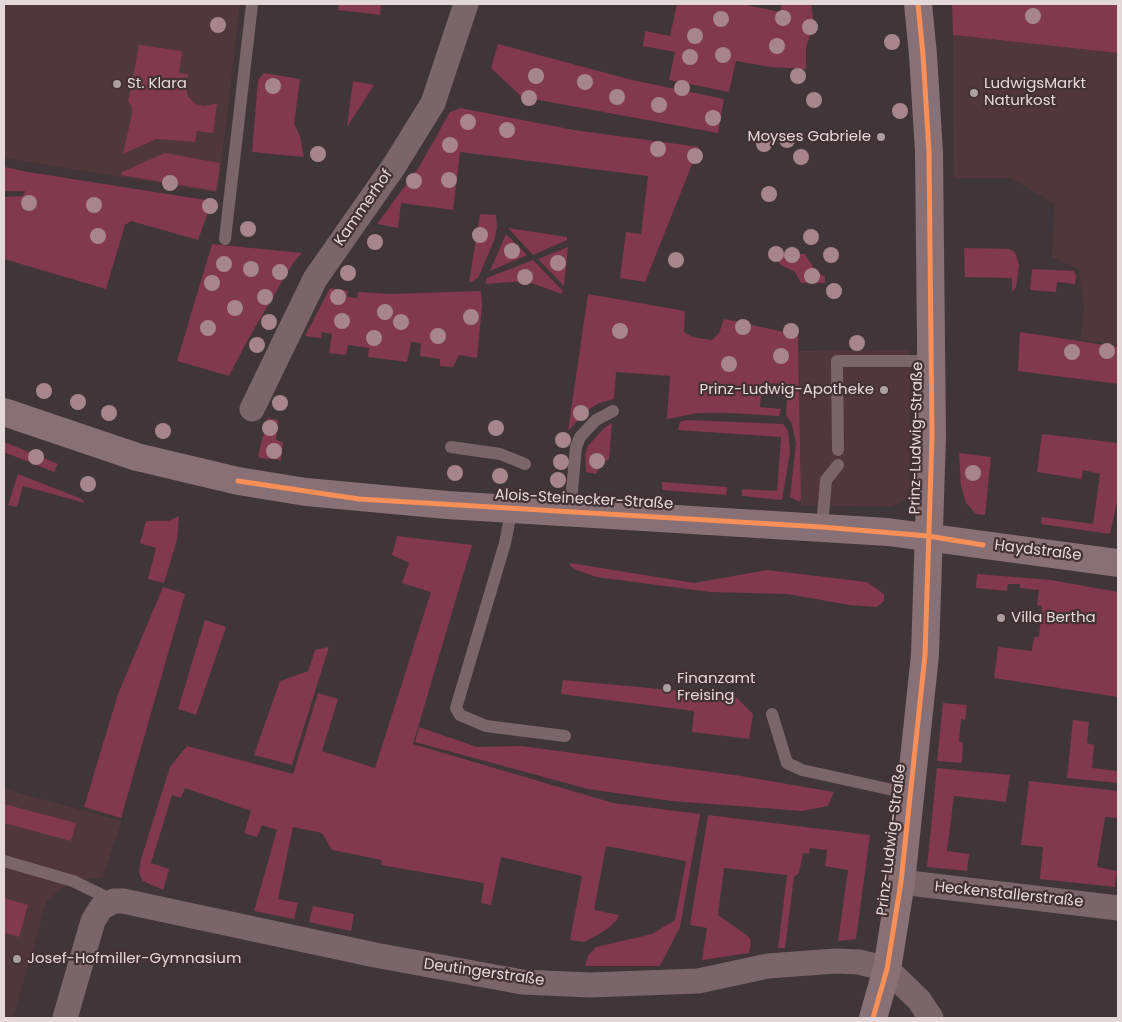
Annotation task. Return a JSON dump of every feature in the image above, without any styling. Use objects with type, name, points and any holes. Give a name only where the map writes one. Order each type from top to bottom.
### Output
[{"type":"main road","name":"Prinz-Ludwig-Straße","points":[[873,1018],[888,969],[901,882],[926,655],[932,436],[929,152],[918,4]]},
{"type":"main road","name":"Alois-Steinecker-Straße","points":[[4,412],[137,457],[238,481],[359,499],[822,527],[928,536]]},
{"type":"main road","name":"Haydstraße","points":[[928,536],[1118,563]]},
{"type":"street","name":"Kammerhof","points":[[252,409],[315,279],[399,158],[433,103],[459,49],[466,4]]},
{"type":"street","name":"Heckenstallerstraße","points":[[901,882],[1118,908]]},
{"type":"street","name":"Deutingerstraße","points":[[114,901],[141,905],[375,955],[522,982],[590,985],[698,981],[768,966],[836,961],[859,962],[888,969]]},
{"type":"street","points":[[65,1018],[93,921],[101,908],[114,901]]},
{"type":"street","points":[[888,969],[919,1000],[931,1018]]},
{"type":"lane","points":[[226,239],[252,4]]},
{"type":"lane","points":[[838,450],[837,361],[931,361]]},
{"type":"lane","points":[[570,512],[576,447],[580,437],[596,420],[613,411]]},
{"type":"lane","points":[[451,447],[500,454],[525,464]]},
{"type":"lane","points":[[822,527],[826,480],[838,464]]},
{"type":"lane","points":[[512,508],[505,543],[456,708],[460,715],[486,726],[565,736]]},
{"type":"lane","points":[[772,714],[787,763],[802,770],[911,794]]},
{"type":"lane","points":[[4,861],[73,881],[114,901]]},
{"type":"shaded area","name":"St. Klara","points":[[6,4],[240,4],[218,193],[4,158],[4,6]]},
{"type":"shaded area","points":[[339,4],[381,4],[380,15],[338,10]]},
{"type":"shaded area","points":[[677,4],[741,4],[780,12],[782,4],[811,4],[814,24],[806,47],[806,69],[771,67],[736,61],[729,92],[669,80],[675,52],[643,46],[645,31],[670,36]]},
{"type":"shaded area","points":[[952,4],[1118,4],[1118,53],[953,35]]},
{"type":"shaded area","points":[[953,35],[1118,53],[1118,345],[1078,339],[1081,337],[1084,306],[1078,269],[1052,257],[1054,203],[1010,178],[954,178]]},
{"type":"shaded area","points":[[498,44],[632,80],[724,99],[718,133],[522,97],[491,68]]},
{"type":"shaded area","points":[[139,45],[182,51],[179,73],[188,74],[186,86],[188,97],[196,104],[205,106],[217,103],[213,133],[197,131],[195,142],[156,139],[123,154],[132,114],[132,106],[128,102]]},
{"type":"shaded area","points":[[264,73],[300,79],[294,124],[300,136],[304,157],[252,152],[258,80]]},
{"type":"shaded area","points":[[353,81],[374,85],[347,127]]},
{"type":"shaded area","points":[[460,108],[574,130],[699,147],[645,282],[620,278],[626,232],[641,234],[648,176],[460,152],[453,210],[401,203],[398,228],[377,224],[419,167],[450,112]]},
{"type":"shaded area","points":[[165,153],[220,163],[216,191],[121,175],[122,172]]},
{"type":"shaded area","points":[[4,167],[212,201],[198,240],[131,221],[125,225],[106,289],[4,259],[4,197],[23,196],[25,191],[4,191]]},
{"type":"shaded area","points":[[480,214],[496,215],[497,228],[494,241],[478,278],[469,283]]},
{"type":"shaded area","points":[[508,228],[567,237],[567,240],[533,255]]},
{"type":"shaded area","points":[[506,234],[527,255],[490,271]]},
{"type":"shaded area","points":[[212,244],[302,253],[293,263],[229,376],[177,361]]},
{"type":"shaded area","points":[[568,247],[564,286],[538,259]]},
{"type":"shaded area","points":[[964,248],[1009,249],[1015,252],[1019,265],[1016,287],[1012,292],[1012,278],[965,277]]},
{"type":"shaded area","points":[[778,254],[805,254],[815,270],[825,277],[825,283],[801,283],[795,272],[779,264]]},
{"type":"shaded area","points":[[533,260],[563,291],[562,294],[525,281],[485,284],[487,278]]},
{"type":"shaded area","points":[[1032,269],[1074,271],[1076,276],[1075,284],[1057,282],[1056,292],[1030,290]]},
{"type":"shaded area","points":[[330,288],[348,291],[347,297],[357,298],[358,292],[389,294],[481,291],[482,306],[477,358],[459,355],[453,367],[440,366],[440,359],[420,356],[421,343],[411,342],[407,362],[368,357],[369,348],[348,345],[346,355],[329,353],[332,334],[322,332],[321,338],[305,336]]},
{"type":"shaded area","points":[[588,294],[685,311],[684,332],[692,337],[712,340],[719,333],[724,319],[798,335],[801,499],[799,502],[790,497],[796,443],[792,424],[786,415],[788,384],[762,383],[760,407],[781,409],[779,416],[698,413],[667,419],[670,376],[616,372],[614,399],[599,403],[588,410],[568,431]]},
{"type":"shaded area","points":[[1020,332],[1118,347],[1118,384],[1018,371]]},
{"type":"shaded area","points":[[910,350],[909,491],[905,499],[892,507],[801,505],[799,351]]},
{"type":"shaded area","points":[[268,418],[278,420],[276,440],[283,442],[281,460],[260,458],[258,455]]},
{"type":"shaded area","points":[[686,420],[783,424],[788,431],[790,452],[782,500],[742,496],[742,489],[777,491],[781,437],[678,430],[680,422]]},
{"type":"shaded area","points":[[612,423],[609,459],[601,464],[596,474],[586,472],[585,455],[588,446],[604,428]]},
{"type":"shaded area","points":[[1042,434],[1118,443],[1118,497],[1110,534],[1041,524],[1042,517],[1093,524],[1100,474],[1083,470],[1081,479],[1037,472]]},
{"type":"shaded area","points":[[4,442],[58,464],[54,472],[4,452]]},
{"type":"shaded area","points":[[959,453],[991,457],[985,515],[976,514],[966,503],[961,486]]},
{"type":"shaded area","points":[[18,474],[82,499],[85,503],[23,486],[17,507],[8,505]]},
{"type":"shaded area","points":[[662,482],[727,487],[726,495],[662,490]]},
{"type":"shaded area","points":[[179,516],[177,540],[164,583],[148,579],[156,548],[140,543],[146,521],[168,521]]},
{"type":"shaded area","points":[[397,536],[472,545],[413,744],[613,803],[700,814],[680,927],[660,966],[585,966],[588,956],[596,947],[652,934],[675,920],[686,861],[606,846],[594,910],[619,915],[616,921],[607,929],[585,942],[570,940],[582,876],[501,857],[491,905],[481,903],[484,883],[381,865],[382,860],[332,850],[322,833],[293,827],[278,899],[298,903],[294,919],[254,911],[277,830],[262,825],[257,837],[244,833],[251,811],[185,788],[181,798],[172,795],[151,863],[169,869],[163,890],[143,881],[139,873],[141,859],[170,767],[187,746],[293,774],[318,693],[338,699],[322,751],[375,768],[431,592],[402,583],[409,563],[392,555]]},
{"type":"shaded area","points":[[570,563],[694,583],[767,570],[867,582],[884,594],[884,601],[877,607],[849,605],[788,594],[710,592],[596,577],[577,570],[570,566]]},
{"type":"shaded area","points":[[977,574],[1051,580],[1118,592],[1118,697],[994,678],[998,647],[1032,651],[1034,637],[1039,637],[1042,606],[1037,605],[1039,590],[1020,588],[1020,584],[1008,584],[1007,591],[976,588]]},
{"type":"shaded area","points":[[163,587],[185,594],[121,818],[84,807],[118,694]]},
{"type":"shaded area","points":[[205,620],[226,627],[196,715],[178,709]]},
{"type":"shaded area","points":[[329,647],[292,765],[254,755],[280,681],[308,671],[315,650]]},
{"type":"shaded area","points":[[563,680],[735,696],[753,714],[749,739],[692,732],[694,711],[561,694]]},
{"type":"shaded area","points":[[943,703],[967,705],[965,720],[961,719],[959,742],[963,742],[962,763],[937,761]]},
{"type":"shaded area","points":[[1073,720],[1089,722],[1087,743],[1094,745],[1092,768],[1118,771],[1118,783],[1067,778]]},
{"type":"shaded area","points":[[419,727],[477,747],[521,746],[741,776],[834,792],[828,806],[802,811],[672,801],[588,789],[415,742]]},
{"type":"shaded area","points":[[937,768],[1010,775],[1006,802],[954,796],[947,851],[969,854],[967,871],[927,867]]},
{"type":"shaded area","points":[[1029,781],[1118,791],[1118,818],[1105,817],[1097,867],[1117,871],[1115,887],[1040,879],[1043,847],[1021,845]]},
{"type":"shaded area","name":"Josef-Hofmiller-Gymnasium","points":[[4,789],[122,821],[103,877],[73,881],[47,900],[13,1018],[4,1018]]},
{"type":"shaded area","points":[[4,804],[76,823],[71,841],[4,823]]},
{"type":"shaded area","points":[[708,815],[870,835],[856,939],[838,941],[848,870],[825,866],[827,850],[810,848],[809,854],[803,853],[799,873],[794,877],[785,948],[778,948],[787,875],[724,868],[718,915],[748,936],[751,941],[749,953],[702,960],[707,928],[690,925]]},
{"type":"shaded area","points":[[4,898],[28,905],[19,937],[4,932]]},
{"type":"shaded area","points":[[313,906],[354,914],[351,931],[309,922]]},
{"type":"cycle path","points":[[873,1018],[887,969],[901,882],[925,655],[932,436],[929,152],[918,4]]},
{"type":"cycle path","points":[[238,481],[359,499],[822,527],[928,536],[983,545]]},
{"type":"place","name":"St. Klara","points":[[117,84]]},
{"type":"place","name":"LudwigsMarkt Naturkost","points":[[974,93]]},
{"type":"place","name":"Moyses Gabriele","points":[[881,137]]},
{"type":"place","name":"Prinz-Ludwig-Apotheke","points":[[884,390]]},
{"type":"place","name":"Villa Bertha","points":[[1001,618]]},
{"type":"place","name":"Finanzamt Freising","points":[[667,688]]},
{"type":"place","name":"Josef-Hofmiller-Gymnasium","points":[[17,959]]}]
